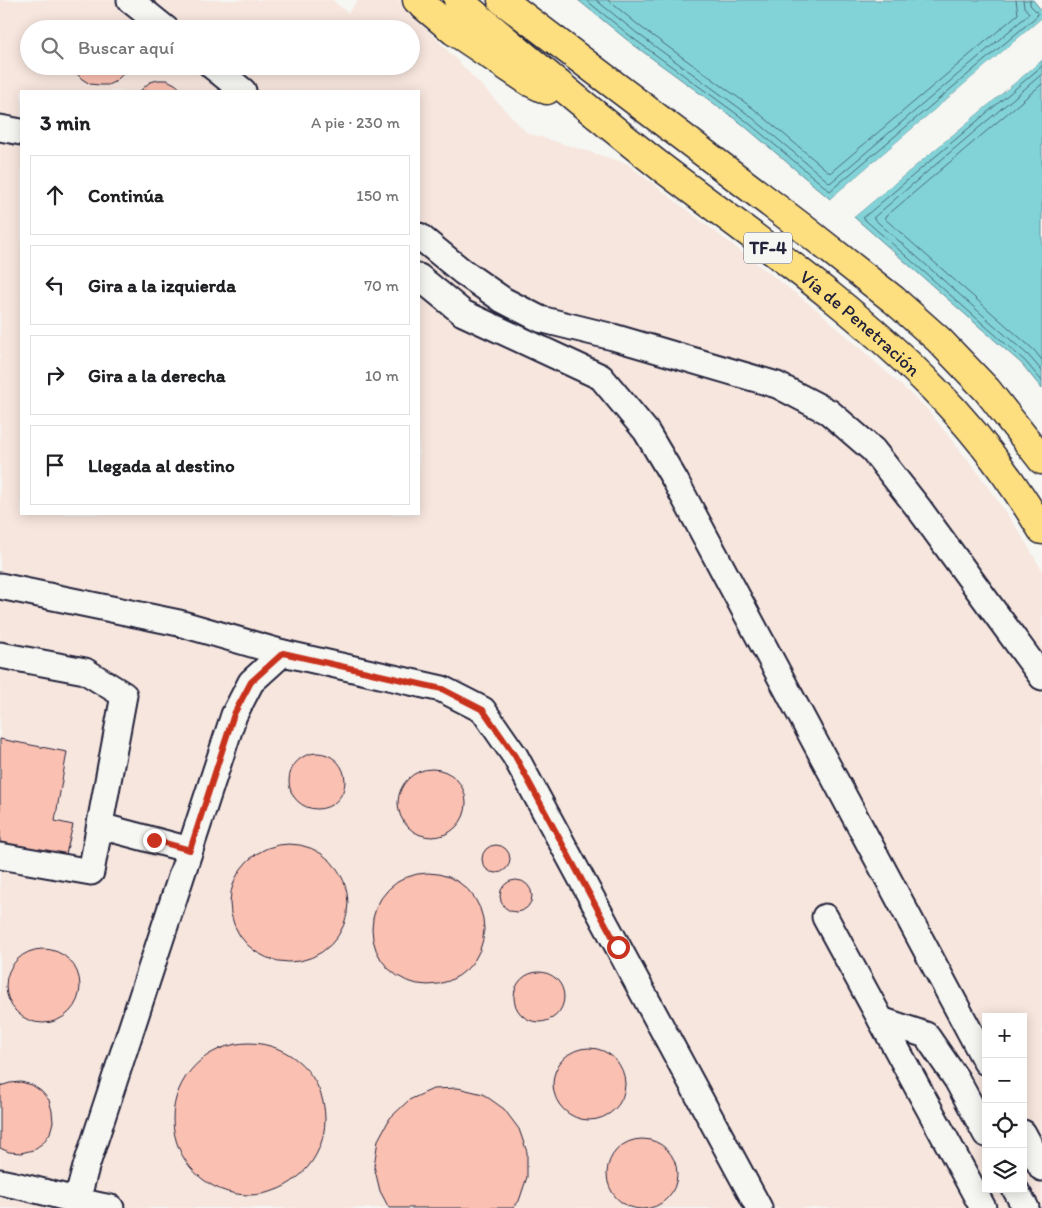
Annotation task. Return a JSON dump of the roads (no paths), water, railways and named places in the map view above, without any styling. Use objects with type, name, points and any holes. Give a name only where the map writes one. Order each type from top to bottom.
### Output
[{"type":"highway","points":[[417,0],[454,31],[530,82],[590,109]]},
{"type":"highway","name":"Vía de Penetración","points":[[458,0],[660,166],[835,299],[889,346],[934,388],[983,445],[1013,483],[1042,530]]},
{"type":"highway","name":"Vía de Penetración","points":[[502,0],[799,224],[894,300],[939,340],[987,390],[1042,460]]},
{"type":"lane","points":[[130,0],[155,20]]},
{"type":"lane","points":[[223,75],[242,90]]},
{"type":"lane","points":[[0,128],[20,132]]},
{"type":"lane","points":[[420,237],[481,285],[503,300],[540,319],[613,337],[777,385],[830,412],[873,450],[920,510],[1042,677]]},
{"type":"lane","points":[[420,278],[463,314],[601,377],[646,431],[676,480],[984,1058]]},
{"type":"lane","points":[[463,314],[481,285]]},
{"type":"lane","points":[[0,586],[179,623],[283,653],[442,689],[483,710],[515,756],[759,1208]]},
{"type":"lane","points":[[76,1205],[234,714],[251,682],[283,653]]},
{"type":"lane","points":[[0,655],[85,671],[124,695],[91,872],[0,856]]},
{"type":"lane","points":[[100,826],[190,850]]},
{"type":"lane","points":[[825,917],[983,1208]]},
{"type":"lane","points":[[881,1020],[926,1035],[956,1080],[982,1127]]},
{"type":"lane","points":[[1027,1140],[1042,1168]]},
{"type":"lane","points":[[0,1182],[40,1190],[76,1205],[111,1208]]},
{"type":"lane","points":[[1018,1193],[1026,1208]]},
{"type":"water","points":[[578,0],[1033,0],[1042,11],[1042,18],[830,199],[742,124],[631,43]]},
{"type":"water","points":[[1042,60],[1042,389],[1022,364],[854,217]]}]
